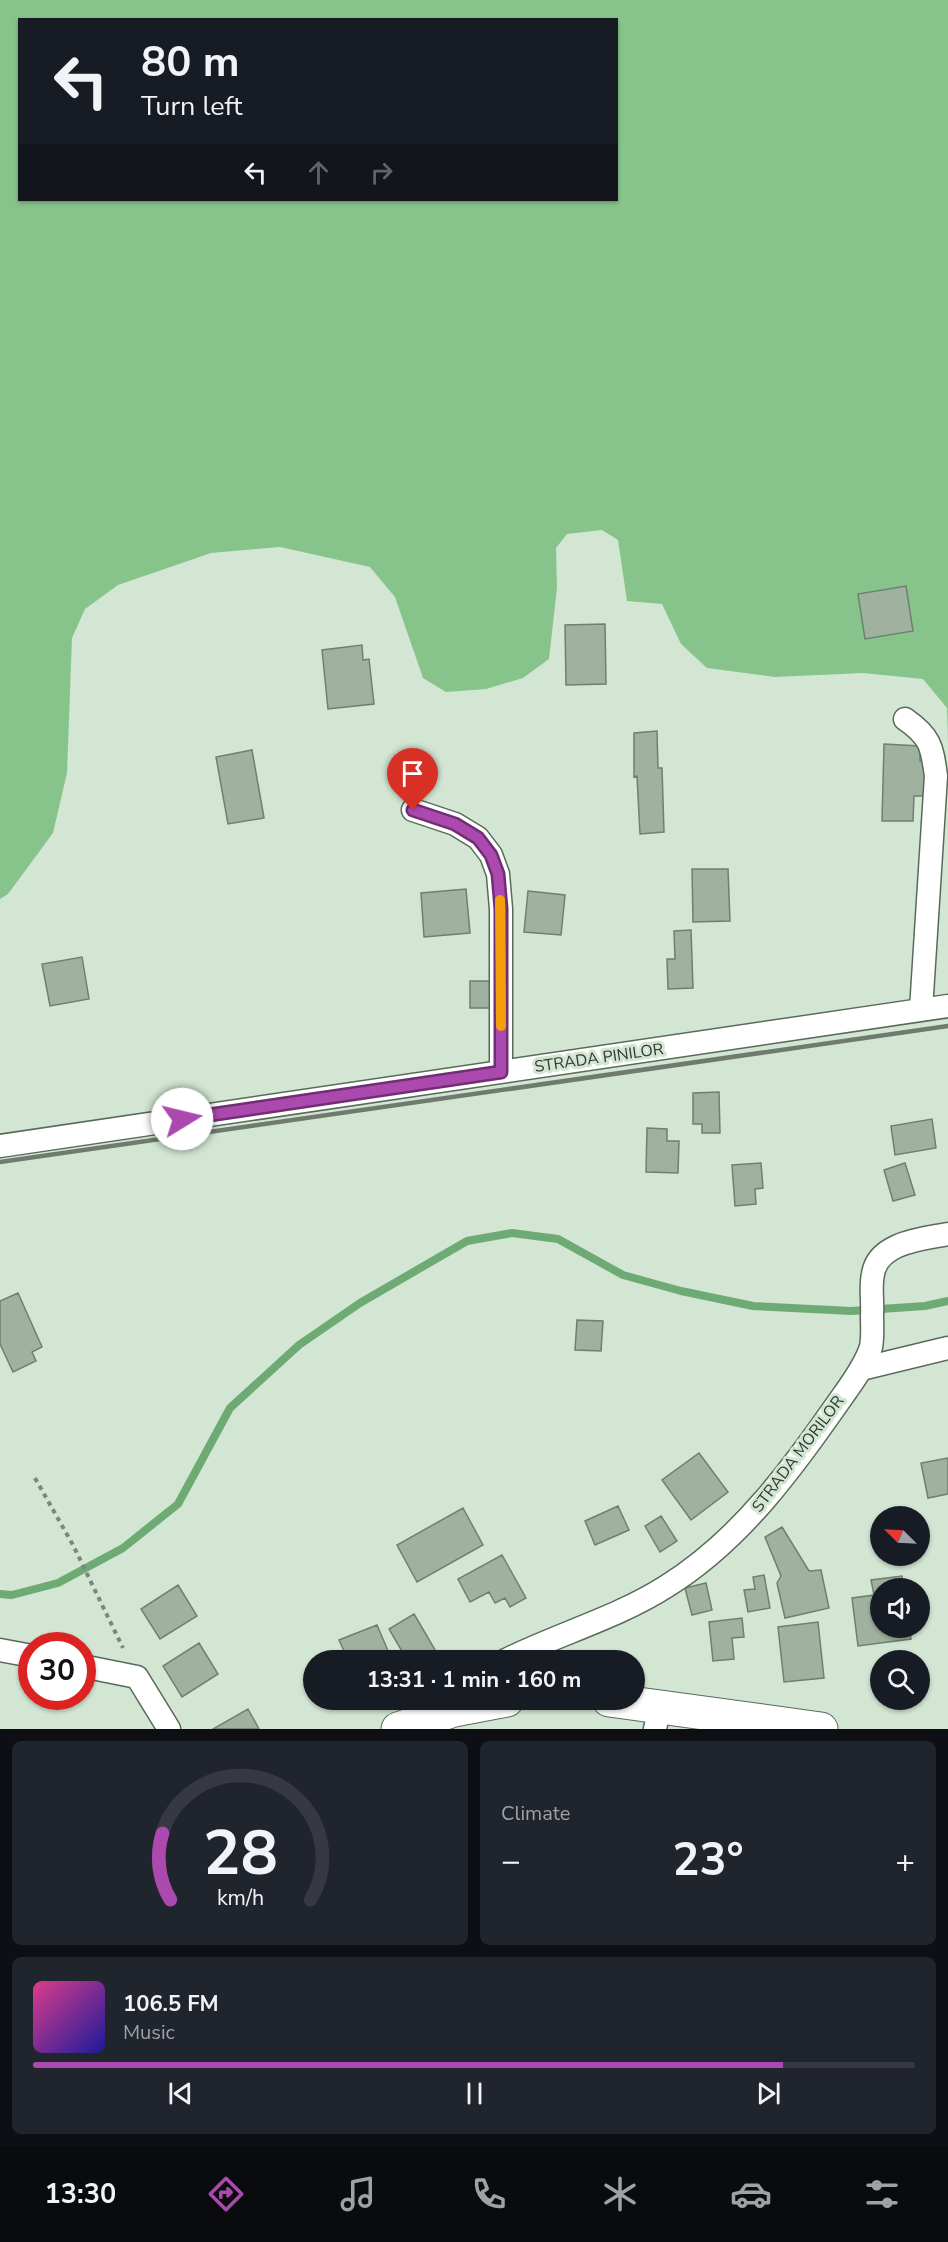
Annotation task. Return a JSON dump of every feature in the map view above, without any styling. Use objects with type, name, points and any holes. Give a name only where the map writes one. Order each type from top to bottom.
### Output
[{"type":"main road","points":[[406,1726],[454,1710]]},
{"type":"main road","points":[[638,1710],[658,1717],[821,1729]]},
{"type":"street","points":[[905,719],[921,730],[932,746],[936,776],[921,1010]]},
{"type":"street","points":[[413,810],[455,824],[478,838],[491,855],[498,874],[501,909],[501,1072]]},
{"type":"street","name":"STRADA PINILOR","points":[[0,1146],[948,1006]]},
{"type":"street","name":"STRADA MORILOR","points":[[530,1650],[591,1624],[666,1587],[710,1556],[777,1487],[861,1369],[871,1345],[873,1273],[889,1251],[905,1242],[948,1234]]},
{"type":"street","points":[[861,1369],[948,1348]]},
{"type":"street","points":[[0,1650],[18,1653]]},
{"type":"street","points":[[96,1669],[137,1677],[169,1729]]},
{"type":"street","points":[[406,1726],[428,1710]]},
{"type":"path","points":[[35,1478],[73,1545],[137,1677]]},
{"type":"green space","points":[[0,0],[948,0],[948,744],[947,708],[923,679],[863,673],[775,677],[707,668],[681,644],[662,604],[627,601],[618,540],[602,530],[567,534],[556,548],[557,588],[549,659],[523,678],[486,689],[446,692],[423,678],[395,597],[370,567],[280,547],[211,553],[118,585],[85,609],[72,638],[67,773],[53,833],[8,894],[0,899]]},
{"type":"building","points":[[906,586],[913,631],[865,639],[858,594]]},
{"type":"building","points":[[605,624],[606,684],[566,685],[565,625]]},
{"type":"building","points":[[362,645],[363,660],[369,659],[374,704],[328,709],[322,650]]},
{"type":"building","points":[[657,731],[658,768],[662,768],[664,832],[640,834],[637,776],[634,777],[634,733]]},
{"type":"building","points":[[884,744],[920,746],[920,761],[929,761],[927,796],[914,796],[913,821],[882,821]]},
{"type":"building","points":[[252,750],[264,818],[228,824],[216,757]]},
{"type":"building","points":[[692,869],[728,869],[730,921],[693,922]]},
{"type":"building","points":[[466,889],[470,933],[424,937],[421,893]]},
{"type":"building","points":[[528,891],[565,895],[561,935],[524,932]]},
{"type":"building","points":[[691,930],[693,988],[668,989],[667,959],[675,959],[674,931]]},
{"type":"building","points":[[82,957],[89,999],[50,1006],[42,964]]},
{"type":"building","points":[[470,981],[490,981],[490,1008],[470,1008]]},
{"type":"building","points":[[719,1092],[720,1133],[702,1133],[702,1124],[693,1124],[693,1093]]},
{"type":"building","points":[[932,1119],[936,1148],[895,1155],[891,1126]]},
{"type":"building","points":[[647,1128],[667,1129],[667,1141],[679,1141],[678,1173],[646,1172]]},
{"type":"building","points":[[761,1163],[763,1188],[755,1189],[756,1204],[735,1206],[732,1165]]},
{"type":"building","points":[[905,1163],[915,1195],[893,1201],[884,1170]]},
{"type":"building","points":[[18,1293],[42,1347],[32,1352],[36,1361],[13,1372],[0,1344],[0,1301]]},
{"type":"building","points":[[577,1320],[603,1321],[601,1351],[575,1350]]},
{"type":"building","points":[[699,1453],[728,1492],[691,1520],[662,1480]]},
{"type":"building","points":[[948,1458],[948,1494],[928,1498],[921,1463]]},
{"type":"building","points":[[618,1506],[629,1530],[595,1545],[585,1521]]},
{"type":"building","points":[[463,1508],[483,1545],[417,1582],[397,1545]]},
{"type":"building","points":[[661,1516],[677,1541],[660,1552],[645,1526]]},
{"type":"building","points":[[782,1527],[809,1571],[821,1570],[829,1608],[785,1618],[777,1583],[781,1576],[765,1537]]},
{"type":"building","points":[[502,1555],[526,1598],[510,1607],[505,1598],[495,1603],[489,1592],[470,1602],[458,1579]]},
{"type":"building","points":[[764,1575],[770,1608],[748,1612],[744,1590],[755,1589],[753,1577]]},
{"type":"building","points":[[706,1583],[712,1610],[692,1615],[685,1588]]},
{"type":"building","points":[[178,1585],[197,1616],[160,1639],[141,1609]]},
{"type":"building","points":[[870,1596],[870,1638],[911,1639],[858,1646],[852,1598]]},
{"type":"building","points":[[414,1614],[435,1650],[401,1650],[389,1629]]},
{"type":"building","points":[[742,1618],[744,1637],[732,1638],[734,1659],[713,1661],[709,1622]]},
{"type":"building","points":[[818,1622],[824,1678],[784,1682],[778,1627]]},
{"type":"building","points":[[377,1625],[388,1650],[344,1650],[339,1640]]},
{"type":"building","points":[[199,1643],[218,1674],[182,1697],[163,1666]]},
{"type":"building","points":[[248,1709],[259,1729],[213,1729]]},
{"type":"waterway","points":[[0,1594],[12,1595],[58,1583],[123,1548],[178,1504],[230,1408],[299,1345],[360,1303],[467,1241],[512,1233],[558,1239],[623,1275],[681,1291],[753,1306],[851,1311],[925,1306],[948,1301]]},
{"type":"railway","points":[[0,1162],[948,1026]]},
{"type":"slow traffic","points":[[500,900],[501,1026]]},
{"type":"route","points":[[182,1119],[501,1072],[501,909],[498,874],[491,855],[478,838],[455,824],[413,810]]}]
